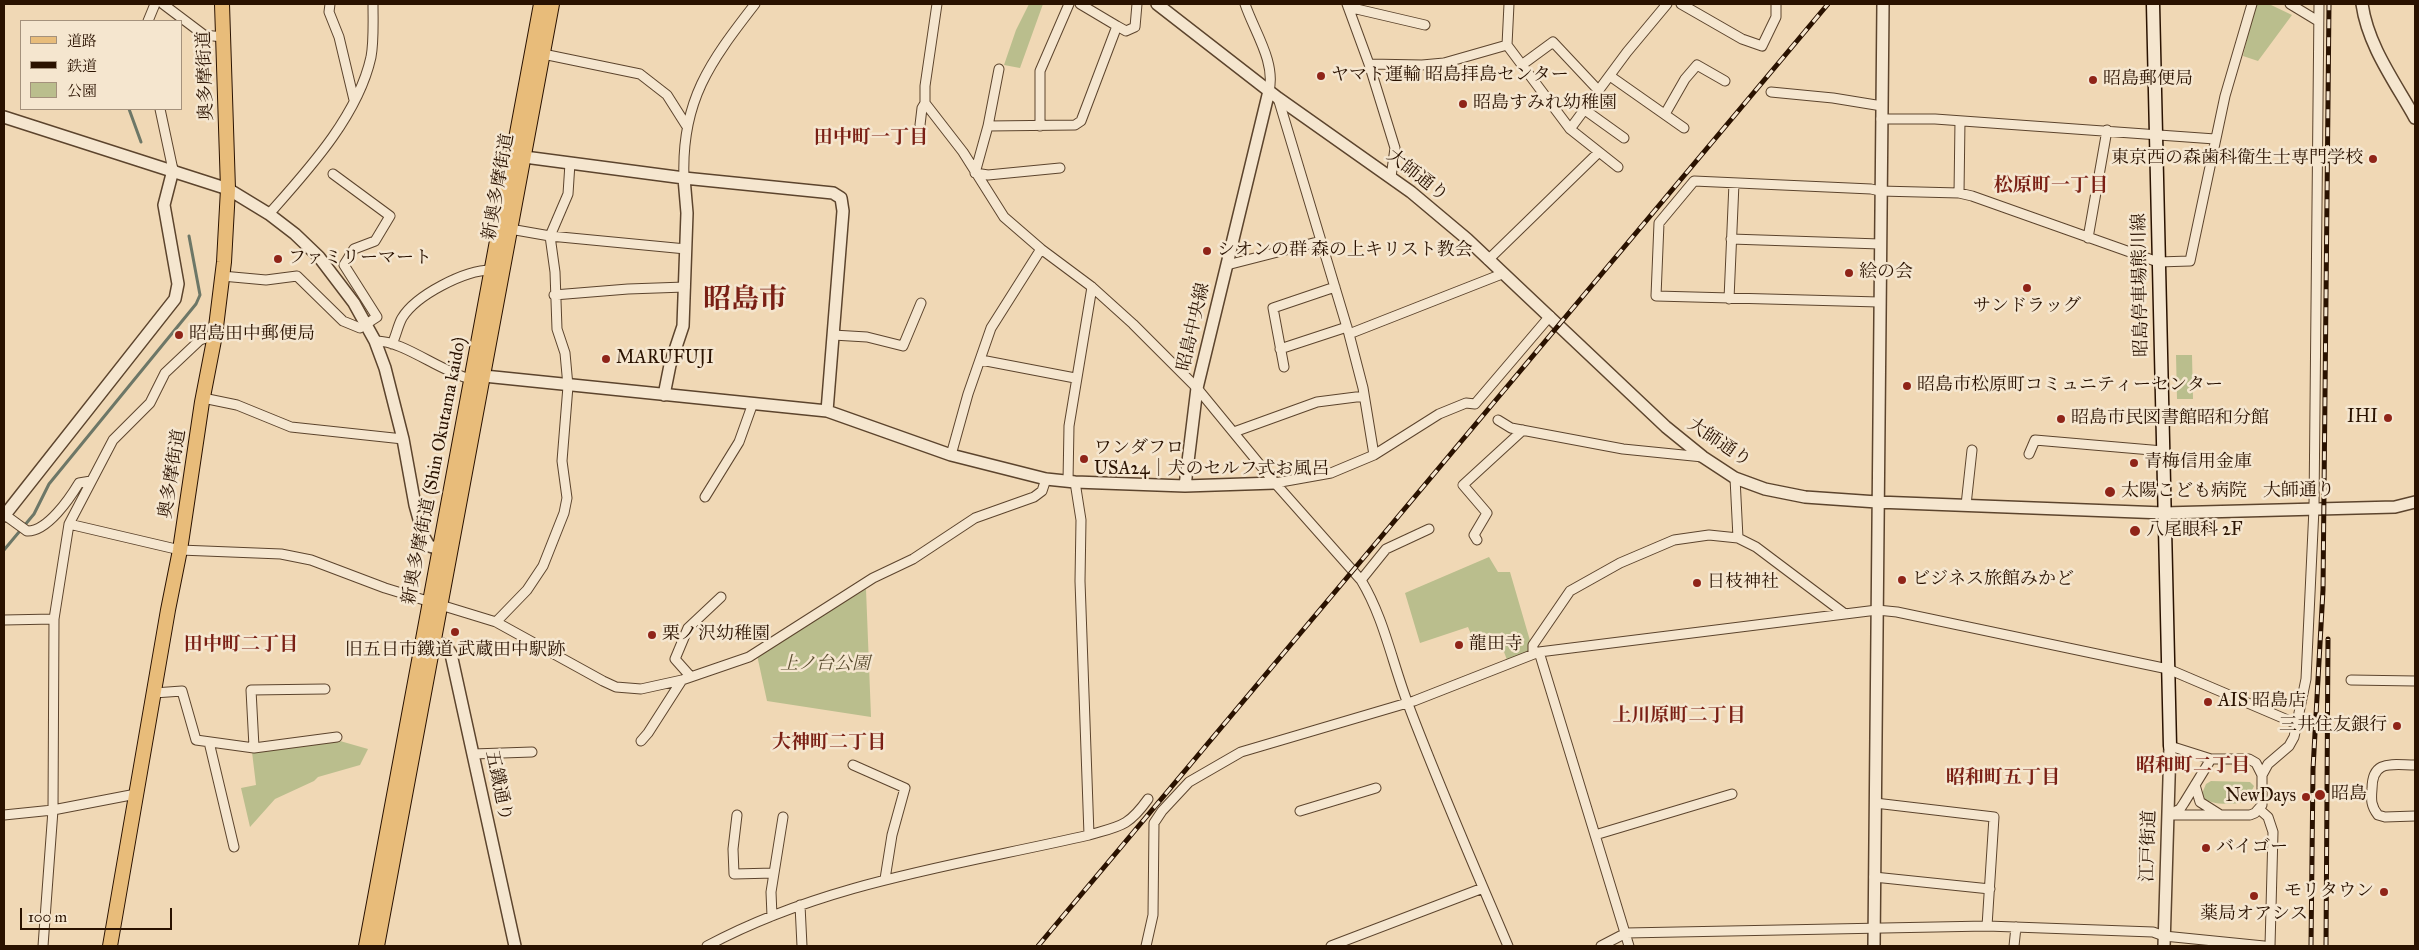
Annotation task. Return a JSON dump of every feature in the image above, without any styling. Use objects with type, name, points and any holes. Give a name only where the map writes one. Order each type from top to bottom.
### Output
[{"type":"main road","name":"奥多摩街道","points":[[110,946],[180,550],[203,398],[215,335],[222,276],[228,189],[222,4]]},
{"type":"main road","name":"新奥多摩街道 (Shin Okutama kaido)","points":[[366,946],[435,604],[477,378],[491,270],[518,156],[541,4]]},
{"type":"main road","name":"新奥多摩街道","points":[[477,378],[510,229],[518,156],[543,54],[552,4]]},
{"type":"main road","name":"昭島停車場熊川線","points":[[2153,4],[2170,746]]},
{"type":"main road","name":"新奥多摩街道 (Shin Okutama kaido)","points":[[377,946],[434,641],[440,549],[477,378]]},
{"type":"street","points":[[148,20],[155,4]]},
{"type":"street","points":[[163,4],[204,35],[223,36]]},
{"type":"street","points":[[330,4],[329,12],[339,37],[354,100]]},
{"type":"street","points":[[269,214],[318,156],[354,100],[371,57],[373,4]]},
{"type":"street","points":[[664,395],[670,365],[683,326],[687,213],[684,178],[686,125],[698,86],[721,47],[755,4]]},
{"type":"street","points":[[920,125],[922,108],[925,103],[925,86],[937,4]]},
{"type":"street","points":[[1040,126],[1040,71],[1069,4]]},
{"type":"street","points":[[1080,4],[1126,31],[1135,27],[1137,4]]},
{"type":"street","name":"大師通り","points":[[1157,4],[1273,94],[1391,177],[1467,239],[1666,427],[1703,458],[1735,478],[1765,489],[1805,497],[1877,502],[2164,513],[2395,507],[2415,502]]},
{"type":"street","points":[[1245,4],[1271,71],[1273,94],[1348,331],[1364,396],[1374,454]]},
{"type":"street","points":[[1509,4],[1507,45],[1570,129],[1618,168]]},
{"type":"street","points":[[1570,129],[1667,4]]},
{"type":"street","points":[[1681,4],[1742,39],[1762,46],[1776,18],[1776,4]]},
{"type":"street","points":[[1874,946],[1883,4]]},
{"type":"street","points":[[1880,302],[1656,296],[1659,223],[1694,181],[1871,189],[1880,192],[1960,193],[2158,262],[2190,261],[2215,139],[2252,4]]},
{"type":"street","points":[[2290,4],[2318,21]]},
{"type":"street","points":[[2262,775],[2268,764],[2289,746],[2297,724],[2306,679],[2314,508],[2319,4]]},
{"type":"street","points":[[2362,4],[2366,24],[2375,47],[2415,118]]},
{"type":"street","points":[[1347,5],[1425,25]]},
{"type":"street","points":[[1347,5],[1369,64],[1395,148],[1391,177]]},
{"type":"street","points":[[988,126],[1075,125],[1081,121],[1118,26]]},
{"type":"street","points":[[1522,64],[1553,42],[1599,91]]},
{"type":"street","points":[[1369,64],[1422,65],[1444,63],[1507,45]]},
{"type":"street","points":[[543,54],[640,74],[667,95],[686,125]]},
{"type":"street","points":[[1665,114],[1685,79],[1697,65],[1725,81]]},
{"type":"street","points":[[975,173],[988,126],[999,69]]},
{"type":"street","points":[[1610,76],[1684,128]]},
{"type":"street","points":[[1771,92],[1833,98],[1882,106]]},
{"type":"street","name":"昭島中央線","points":[[1185,486],[1198,388],[1227,265],[1273,94]]},
{"type":"street","points":[[925,103],[1004,217],[1041,249],[1092,287],[1198,388],[1275,483],[1361,580],[1376,608],[1407,702],[1508,946]]},
{"type":"street","points":[[91,481],[79,483],[64,506],[38,529],[24,528],[4,515],[175,299],[178,284],[164,205],[173,170],[160,110]]},
{"type":"street","points":[[1585,110],[1624,138]]},
{"type":"street","points":[[4,117],[228,189],[269,214],[295,234],[330,270],[354,303],[375,341],[389,380],[403,439],[415,506],[424,537],[429,546],[440,549]]},
{"type":"street","points":[[1881,118],[2107,130],[2215,139]]},
{"type":"street","points":[[1960,121],[1960,193]]},
{"type":"street","points":[[2088,238],[2107,130]]},
{"type":"street","points":[[1488,260],[1599,152]]},
{"type":"street","points":[[518,156],[684,178],[833,193],[841,198],[843,211],[827,411]]},
{"type":"street","points":[[496,622],[533,582],[552,546],[564,513],[567,498],[562,461],[568,386],[565,352],[557,329],[554,295],[555,272],[550,236],[568,194],[570,163]]},
{"type":"street","points":[[975,173],[988,175],[1060,168]]},
{"type":"street","points":[[222,276],[266,280],[297,276],[343,321],[360,328],[367,326],[377,317],[344,265],[354,249],[375,241],[390,216],[333,174]]},
{"type":"street","points":[[1730,299],[1734,183]]},
{"type":"street","points":[[510,229],[550,236],[686,249]]},
{"type":"street","points":[[1731,239],[1880,244]]},
{"type":"street","points":[[1227,265],[1321,241]]},
{"type":"street","points":[[951,455],[991,328],[1041,249]]},
{"type":"street","points":[[392,344],[402,318],[418,302],[461,276],[479,270],[491,270]]},
{"type":"street","points":[[1280,350],[1348,331],[1502,274]]},
{"type":"street","points":[[554,295],[685,287]]},
{"type":"street","points":[[1089,835],[1081,600],[1081,520],[1072,482],[1069,426],[1075,378],[1092,287]]},
{"type":"street","points":[[1284,367],[1273,308],[1335,287]]},
{"type":"street","points":[[833,335],[866,337],[903,346],[921,304]]},
{"type":"street","points":[[375,341],[386,341],[442,369],[477,378],[827,411],[951,455],[1046,479],[1072,482],[1185,486],[1275,483],[1332,473],[1374,454],[1439,414],[1466,403],[1475,404],[1550,316]]},
{"type":"street","points":[[43,946],[53,810],[54,619],[69,524],[113,440],[150,403],[165,373],[200,340],[215,335]]},
{"type":"street","points":[[980,360],[1075,378]]},
{"type":"street","points":[[1234,432],[1317,402],[1364,396]]},
{"type":"street","points":[[203,398],[237,405],[291,427],[403,439]]},
{"type":"street","points":[[705,497],[739,442],[753,403]]},
{"type":"street","points":[[1498,420],[1511,428],[1623,450],[1703,458]]},
{"type":"street","points":[[1477,540],[1474,534],[1487,513],[1463,485],[1523,430]]},
{"type":"street","points":[[2029,454],[2035,440],[2163,451]]},
{"type":"street","points":[[1966,505],[1972,450]]},
{"type":"street","points":[[1735,478],[1738,538]]},
{"type":"street","points":[[69,524],[180,550],[296,556],[324,563],[385,588],[496,622],[616,687],[641,689],[687,678],[749,657],[873,578],[912,559],[974,518],[1034,497],[1042,491],[1046,479]]},
{"type":"street","points":[[1361,580],[1386,549],[1429,529]]},
{"type":"street","points":[[1629,946],[1533,645],[1570,590],[1620,564],[1674,540],[1709,535],[1738,538],[1756,547],[1845,614]]},
{"type":"street","points":[[687,678],[675,659],[688,628],[721,596]]},
{"type":"street","points":[[1146,946],[1153,915],[1154,823],[1189,782],[1242,752],[1414,701],[1536,653],[1876,610],[1906,614],[2168,669],[2297,724]]},
{"type":"street","points":[[4,620],[54,619]]},
{"type":"street","name":"五鐵通り","points":[[434,641],[446,646],[451,654],[515,946]]},
{"type":"street","points":[[641,740],[687,678]]},
{"type":"street","points":[[2351,680],[2415,681]]},
{"type":"street","points":[[254,747],[251,690],[325,689]]},
{"type":"street","points":[[154,693],[182,691],[196,740],[254,747],[337,737]]},
{"type":"street","points":[[209,742],[234,847]]},
{"type":"street","points":[[2168,815],[2250,815],[2262,805],[2262,775],[2256,763],[2249,758],[2211,759],[2170,746]]},
{"type":"street","name":"江戸街道","points":[[2164,941],[2170,746]]},
{"type":"street","points":[[473,754],[532,752]]},
{"type":"street","points":[[2168,815],[2180,809],[2211,759]]},
{"type":"street","points":[[853,765],[905,788],[892,835],[885,879]]},
{"type":"street","points":[[2415,765],[2384,765],[2376,770],[2372,777],[2371,802],[2378,815],[2386,818],[2415,816]]},
{"type":"street","points":[[2195,785],[2200,802],[2221,815]]},
{"type":"street","points":[[1300,811],[1372,791]]},
{"type":"street","points":[[4,815],[53,810],[136,794]]},
{"type":"street","points":[[1595,835],[1732,794]]},
{"type":"street","points":[[707,946],[800,904],[885,879],[1089,835],[1126,824],[1148,800]]},
{"type":"street","points":[[1875,803],[1994,817],[1987,926]]},
{"type":"street","points":[[2259,809],[2268,816],[2272,825],[2270,946]]},
{"type":"street","points":[[737,816],[733,849],[734,874],[774,873]]},
{"type":"street","points":[[772,916],[771,892],[783,817]]},
{"type":"street","points":[[1874,877],[1990,890]]},
{"type":"street","points":[[1331,946],[1484,888]]},
{"type":"street","points":[[800,904],[802,946]]},
{"type":"street","points":[[1601,946],[1626,933],[1987,926],[2153,932],[2164,941],[2264,946]]},
{"type":"street","points":[[2014,946],[2016,927]]},
{"type":"green space","points":[[1029,4],[1043,4],[1020,68],[1004,65],[1016,30]]},
{"type":"green space","points":[[2255,4],[2269,4],[2292,15],[2258,61],[2243,56]]},
{"type":"green space","points":[[2176,355],[2192,355],[2193,399],[2177,399]]},
{"type":"green space","points":[[1489,557],[1498,572],[1510,572],[1531,644],[1528,654],[1507,660],[1500,641],[1491,633],[1473,639],[1468,627],[1420,643],[1405,593]]},
{"type":"green space","name":"上ノ台公園","points":[[866,589],[871,717],[767,701],[757,655]]},
{"type":"green space","points":[[340,741],[368,749],[360,765],[318,777],[314,781],[275,799],[250,827],[241,788],[256,785],[252,752]]},
{"type":"green space","points":[[2211,781],[2250,782],[2254,786],[2247,801],[2230,804],[2216,803],[2210,802],[2201,796],[2206,784]]},
{"type":"waterway","points":[[129,110],[141,142]]},
{"type":"waterway","points":[[4,550],[34,514],[49,484],[196,304],[200,295],[189,236]]},
{"type":"railway","points":[[1038,946],[1828,4]]},
{"type":"railway","points":[[2311,946],[2313,769],[2323,590],[2329,4]]},
{"type":"railway","points":[[2326,946],[2328,639]]},
{"type":"place","name":"ヤマト運輸 昭島拝島センター","points":[[1321,76]]},
{"type":"place","name":"昭島郵便局","points":[[2093,80]]},
{"type":"place","name":"昭島すみれ幼稚園","points":[[1463,104]]},
{"type":"place","name":"東京西の森歯科衛生士専門学校","points":[[2373,159]]},
{"type":"place","name":"シオンの群 森の上キリスト教会","points":[[1207,251]]},
{"type":"place","name":"ファミリーマート","points":[[278,259]]},
{"type":"place","name":"絵の会","points":[[1849,273]]},
{"type":"place","name":"サンドラッグ","points":[[2027,288]]},
{"type":"place","name":"昭島田中郵便局","points":[[179,335]]},
{"type":"place","name":"MARUFUJI","points":[[606,359]]},
{"type":"place","name":"昭島市松原町コミュニティーセンター","points":[[1907,386]]},
{"type":"place","name":"IHI","points":[[2388,418]]},
{"type":"place","name":"昭島市民図書館昭和分館","points":[[2061,419]]},
{"type":"place","name":"ワンダフロ USA24｜犬のセルフ式お風呂","points":[[1084,459]]},
{"type":"place","name":"青梅信用金庫","points":[[2134,463]]},
{"type":"place","name":"太陽こども病院","points":[[2110,492]]},
{"type":"place","name":"八尾眼科 2F","points":[[2135,531]]},
{"type":"place","name":"ビジネス旅館みかど","points":[[1902,580]]},
{"type":"place","name":"日枝神社","points":[[1697,583]]},
{"type":"place","name":"旧五日市鐵道 武蔵田中駅跡","points":[[455,632]]},
{"type":"place","name":"栗ノ沢幼稚園","points":[[652,635]]},
{"type":"place","name":"龍田寺","points":[[1459,645]]},
{"type":"place","name":"AIS 昭島店","points":[[2208,702]]},
{"type":"place","name":"三井住友銀行","points":[[2397,726]]},
{"type":"place","name":"昭島","points":[[2320,795]]},
{"type":"place","name":"NewDays","points":[[2306,797]]},
{"type":"place","name":"バイゴー","points":[[2206,848]]},
{"type":"place","name":"モリタウン","points":[[2384,892]]},
{"type":"place","name":"薬局オアシス","points":[[2254,896]]},
{"type":"district","name":"田中町一丁目","points":[[871,138]]},
{"type":"district","name":"松原町一丁目","points":[[2051,186]]},
{"type":"district","name":"昭島市","points":[[745,301]]},
{"type":"district","name":"田中町二丁目","points":[[241,645]]},
{"type":"district","name":"上川原町二丁目","points":[[1679,716]]},
{"type":"district","name":"大神町二丁目","points":[[829,743]]},
{"type":"district","name":"昭和町二丁目","points":[[2193,766]]},
{"type":"district","name":"昭和町五丁目","points":[[2003,778]]}]
